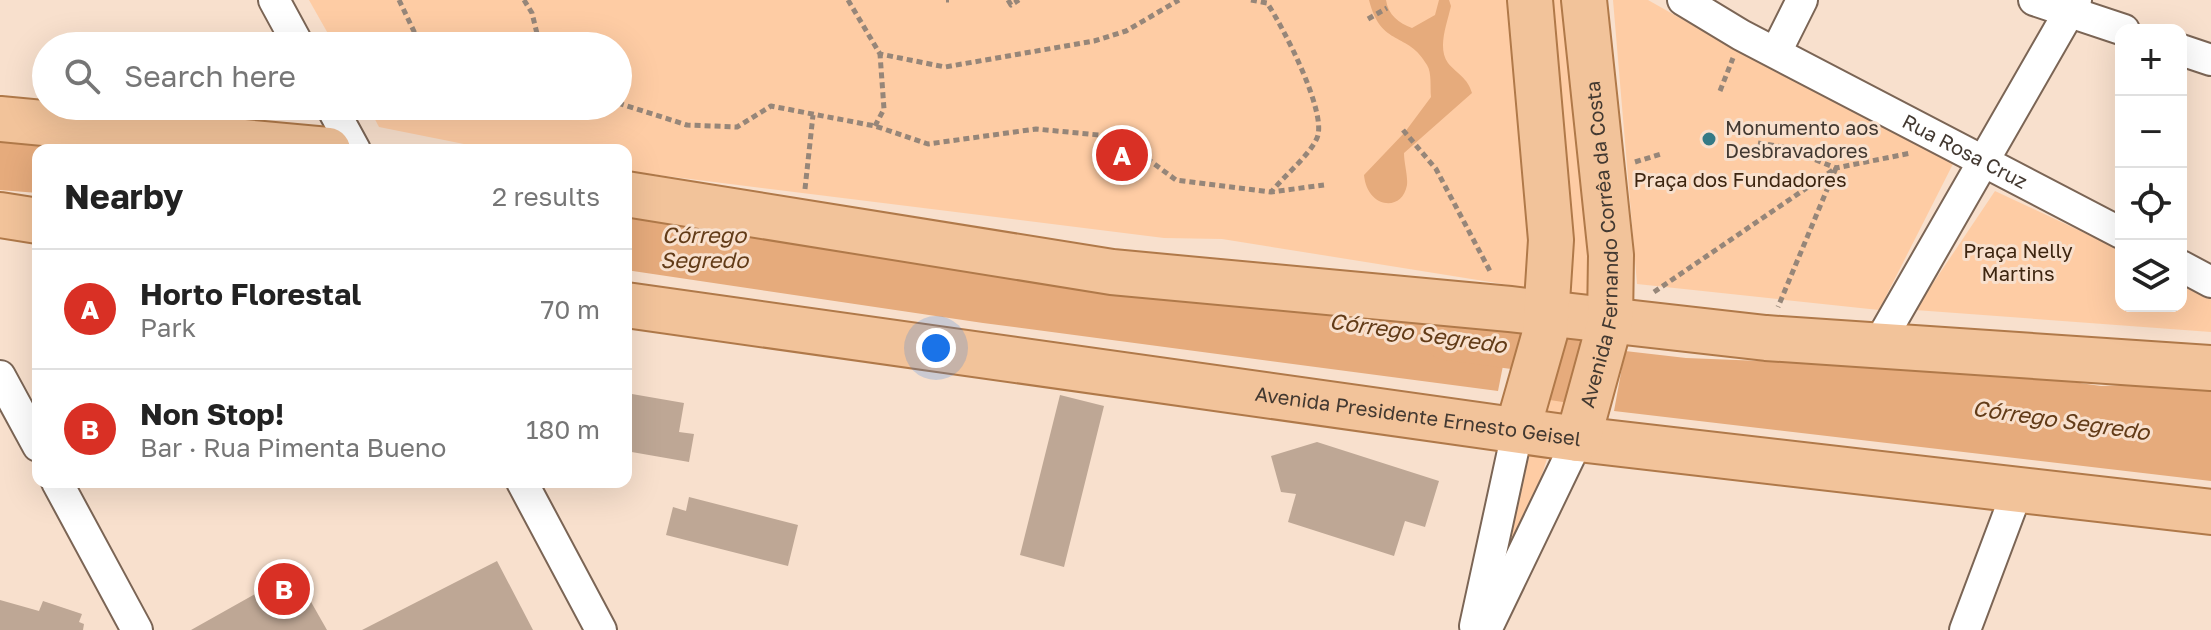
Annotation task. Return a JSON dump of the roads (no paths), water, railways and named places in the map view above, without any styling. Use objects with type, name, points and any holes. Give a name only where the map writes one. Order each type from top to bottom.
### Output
[{"type":"main road","name":"Avenida Fernando Corrêa da Costa","points":[[1524,412],[1534,318],[1551,240],[1530,0]]},
{"type":"main road","name":"Avenida Fernando Corrêa da Costa","points":[[1584,0],[1611,255],[1607,333],[1584,423]]},
{"type":"main road","points":[[0,119],[265,144]]},
{"type":"main road","points":[[632,195],[1112,272],[1534,318],[1607,333],[1879,343],[2211,368]]},
{"type":"main road","points":[[0,215],[32,220]]},
{"type":"main road","name":"Avenida Presidente Ernesto Geisel","points":[[632,306],[1524,412],[2018,489],[2211,512]]},
{"type":"street","points":[[274,0],[291,32]]},
{"type":"street","name":"Rua Rosa Cruz","points":[[1683,0],[2115,230]]},
{"type":"street","points":[[1776,52],[1802,0]]},
{"type":"street","points":[[2034,0],[2074,6],[2115,26]]},
{"type":"street","points":[[1879,343],[2074,6]]},
{"type":"street","points":[[2187,52],[2211,60]]},
{"type":"street","points":[[339,120],[352,144]]},
{"type":"street","points":[[2187,269],[2211,282]]},
{"type":"street","points":[[0,376],[32,435]]},
{"type":"street","points":[[1474,630],[1524,412]]},
{"type":"street","points":[[1486,630],[1584,423]]},
{"type":"street","points":[[60,488],[137,630]]},
{"type":"street","points":[[525,488],[601,630]]},
{"type":"street","points":[[1965,630],[2018,489]]},
{"type":"water","points":[[1369,0],[1386,0],[1395,18],[1412,28],[1435,15],[1439,0],[1449,0],[1451,6],[1443,50],[1448,63],[1465,80],[1472,93],[1404,153],[1407,185],[1399,200],[1392,203],[1378,200],[1371,194],[1364,175],[1405,132],[1431,97],[1430,76],[1429,68],[1420,54],[1380,26]]},
{"type":"water","points":[[0,130],[159,144],[32,144],[32,193],[0,190]]},
{"type":"water","name":"Córrego Segredo","points":[[632,205],[1510,330],[1498,391],[983,323],[632,271]]},
{"type":"water","name":"Córrego Segredo","points":[[1546,334],[1604,343],[1588,406],[1531,397]]},
{"type":"water","name":"Córrego Segredo","points":[[1625,351],[1686,358],[1987,370],[2101,386],[2211,382],[2211,481],[1614,411]]},
{"type":"waterway","name":"Córrego Segredo","points":[[1446,337],[1571,354]]},
{"type":"place","name":"Monumento aos Desbravadores","points":[[1709,139]]},
{"type":"place","name":"Horto Florestal","points":[[1122,155]]},
{"type":"place","name":"Non Stop!","points":[[284,589]]},
{"type":"park label","name":"Praça dos Fundadores","points":[[1740,180]]},
{"type":"park label","name":"Praça Nelly Martins","points":[[2018,262]]}]
